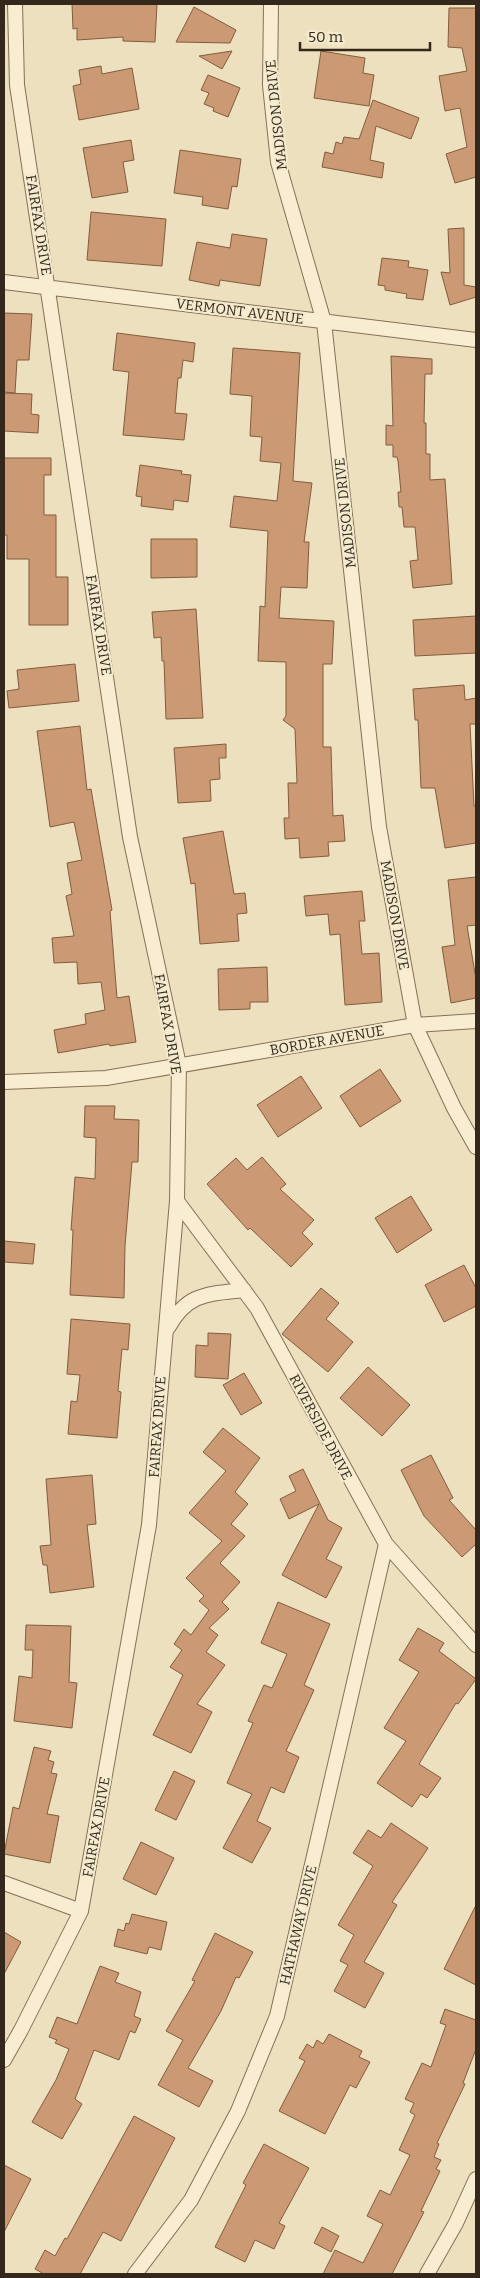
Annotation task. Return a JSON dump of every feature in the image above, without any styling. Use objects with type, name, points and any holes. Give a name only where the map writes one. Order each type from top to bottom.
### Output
[{"type":"street","name":"FAIRFAX DRIVE","points":[[4,2060],[81,1911],[149,1525],[177,1201],[179,1065],[130,837],[17,85],[15,4]]},
{"type":"street","name":"MADISON DRIVE","points":[[271,4],[270,85],[278,162],[324,322],[379,827],[415,1025],[454,1108],[476,1146]]},
{"type":"street","name":"VERMONT AVENUE","points":[[4,282],[476,340]]},
{"type":"street","name":"BORDER AVENUE","points":[[4,1082],[106,1078],[415,1025],[476,1021]]},
{"type":"street","name":"RIVERSIDE DRIVE","points":[[177,1201],[257,1308],[386,1544],[476,1645]]},
{"type":"street","points":[[164,1335],[177,1311],[204,1294],[244,1290]]},
{"type":"street","name":"HATHAWAY DRIVE","points":[[135,2274],[191,2200],[238,2111],[277,2016],[386,1544]]},
{"type":"street","points":[[4,1883],[81,1911]]},
{"type":"street","points":[[426,2274],[456,2223],[476,2179]]},
{"type":"building","points":[[72,4],[157,4],[155,42],[123,41],[123,37],[77,40],[77,28],[73,29]]},
{"type":"building","points":[[194,7],[236,30],[230,43],[176,42]]},
{"type":"building","points":[[449,8],[476,8],[476,177],[455,183],[446,154],[467,147],[460,108],[445,111],[439,76],[467,71],[462,48],[448,47]]},
{"type":"building","points":[[232,51],[222,69],[199,56]]},
{"type":"building","points":[[321,51],[365,58],[363,73],[374,75],[369,106],[314,98]]},
{"type":"building","points":[[101,66],[102,74],[132,68],[139,109],[79,120],[73,86],[81,84],[79,70]]},
{"type":"building","points":[[208,75],[240,88],[228,117],[213,111],[214,108],[204,104],[209,93],[201,90]]},
{"type":"building","points":[[373,100],[419,118],[411,139],[376,126],[370,160],[384,163],[382,178],[322,167],[325,152],[333,154],[336,142],[342,144],[344,137],[359,139]]},
{"type":"building","points":[[131,140],[134,160],[123,162],[128,192],[92,198],[83,148]]},
{"type":"building","points":[[180,150],[241,159],[237,187],[232,186],[228,209],[202,205],[203,197],[174,193]]},
{"type":"building","points":[[91,212],[166,219],[162,266],[87,260]]},
{"type":"building","points":[[464,228],[464,285],[476,287],[476,297],[450,305],[441,272],[450,273],[448,229]]},
{"type":"building","points":[[232,234],[267,239],[260,286],[220,280],[219,286],[189,280],[197,242],[230,248]]},
{"type":"building","points":[[382,258],[409,261],[408,267],[428,270],[423,300],[406,298],[407,294],[385,290],[385,286],[378,285]]},
{"type":"building","points":[[4,313],[32,314],[29,360],[17,360],[15,393],[4,392]]},
{"type":"building","points":[[117,333],[195,343],[193,362],[183,360],[181,378],[178,378],[175,413],[187,414],[184,440],[123,435],[129,372],[113,370]]},
{"type":"building","points":[[233,348],[300,353],[293,481],[312,483],[304,542],[309,542],[307,588],[281,587],[279,618],[334,621],[332,664],[323,664],[323,747],[331,747],[333,816],[343,815],[345,841],[328,842],[329,856],[300,858],[299,838],[285,839],[284,818],[289,818],[288,783],[297,783],[295,729],[283,720],[286,716],[286,662],[258,661],[260,606],[265,607],[268,531],[230,527],[234,496],[277,501],[281,463],[260,461],[262,437],[250,436],[252,396],[230,394]]},
{"type":"building","points":[[391,356],[432,359],[432,374],[425,374],[424,423],[426,423],[426,454],[430,454],[430,480],[445,479],[452,584],[413,588],[410,561],[418,560],[415,527],[404,527],[402,507],[399,507],[398,492],[401,492],[398,461],[397,457],[393,457],[393,445],[386,445],[386,425],[393,426]]},
{"type":"building","points":[[4,393],[32,394],[31,414],[39,415],[38,433],[4,431]]},
{"type":"building","points":[[4,458],[51,458],[51,475],[44,475],[44,515],[56,515],[56,577],[68,577],[68,625],[29,625],[29,559],[7,559],[7,535],[4,535]]},
{"type":"building","points":[[140,465],[182,471],[181,474],[191,475],[188,502],[174,500],[173,510],[141,506],[142,497],[136,496]]},
{"type":"building","points":[[151,539],[197,539],[197,577],[151,578]]},
{"type":"building","points":[[196,609],[203,718],[166,719],[164,661],[162,661],[161,637],[154,638],[152,612]]},
{"type":"building","points":[[476,616],[476,653],[415,656],[413,620]]},
{"type":"building","points":[[75,664],[79,701],[9,708],[7,691],[19,689],[17,670]]},
{"type":"building","points":[[464,685],[465,700],[476,698],[476,724],[470,724],[474,806],[476,806],[476,843],[445,848],[435,788],[421,788],[418,720],[415,720],[413,689]]},
{"type":"building","points":[[80,726],[87,790],[91,789],[112,910],[110,911],[117,998],[129,996],[136,1042],[110,1046],[109,1044],[58,1053],[54,1030],[86,1024],[85,1014],[105,1010],[101,982],[78,984],[77,962],[54,963],[52,938],[74,936],[66,896],[72,894],[67,863],[82,860],[74,822],[50,827],[37,731]]},
{"type":"building","points":[[226,744],[226,758],[219,758],[220,779],[210,780],[211,801],[178,803],[174,748]]},
{"type":"building","points":[[223,831],[234,894],[245,893],[247,913],[237,914],[239,941],[200,944],[195,883],[191,884],[183,838]]},
{"type":"building","points":[[476,877],[476,925],[467,926],[476,979],[476,998],[451,1003],[442,947],[455,945],[448,880]]},
{"type":"building","points":[[362,891],[365,921],[359,921],[362,954],[379,953],[382,1002],[345,1005],[340,934],[330,935],[328,914],[306,916],[304,896]]},
{"type":"building","points":[[267,967],[268,1002],[250,1002],[250,1009],[219,1010],[218,969]]},
{"type":"building","points":[[380,1069],[401,1101],[360,1127],[340,1096]]},
{"type":"building","points":[[301,1076],[322,1108],[278,1137],[257,1105]]},
{"type":"building","points":[[85,1106],[115,1106],[114,1119],[139,1120],[138,1162],[132,1162],[125,1246],[124,1298],[70,1295],[73,1230],[71,1230],[75,1177],[95,1179],[96,1138],[84,1137]]},
{"type":"building","points":[[262,1157],[286,1184],[280,1189],[314,1220],[302,1233],[313,1244],[291,1267],[250,1228],[248,1230],[207,1184],[236,1158],[247,1170]]},
{"type":"building","points":[[411,1196],[432,1230],[397,1253],[375,1218]]},
{"type":"building","points":[[4,1241],[35,1244],[33,1264],[4,1262]]},
{"type":"building","points":[[464,1265],[476,1288],[476,1306],[444,1322],[425,1285]]},
{"type":"building","points":[[321,1288],[339,1303],[326,1319],[353,1342],[328,1372],[282,1334]]},
{"type":"building","points":[[71,1319],[130,1324],[128,1350],[122,1349],[118,1391],[121,1392],[117,1438],[68,1434],[71,1401],[77,1402],[80,1375],[67,1374]]},
{"type":"building","points":[[208,1333],[231,1334],[228,1379],[195,1377],[196,1345],[208,1346]]},
{"type":"building","points":[[368,1367],[410,1405],[382,1436],[340,1398]]},
{"type":"building","points":[[244,1373],[262,1403],[241,1415],[223,1385]]},
{"type":"building","points":[[223,1428],[260,1458],[235,1492],[248,1504],[231,1524],[245,1536],[220,1563],[240,1582],[222,1602],[229,1609],[209,1628],[218,1635],[206,1652],[225,1665],[197,1704],[212,1712],[191,1753],[153,1735],[183,1675],[170,1667],[182,1650],[174,1644],[184,1629],[191,1635],[209,1610],[199,1601],[204,1596],[186,1578],[222,1541],[189,1513],[226,1471],[203,1452]]},
{"type":"building","points":[[431,1455],[453,1498],[449,1500],[476,1530],[476,1544],[462,1557],[424,1516],[401,1470]]},
{"type":"building","points":[[303,1469],[328,1520],[342,1528],[326,1559],[342,1567],[326,1598],[282,1575],[319,1504],[289,1519],[280,1499],[296,1491],[289,1476]]},
{"type":"building","points":[[92,1475],[96,1524],[87,1525],[94,1587],[50,1593],[47,1565],[43,1565],[40,1546],[51,1545],[46,1479]]},
{"type":"building","points":[[278,1602],[330,1624],[304,1685],[314,1690],[286,1751],[299,1757],[284,1793],[271,1787],[257,1821],[271,1828],[252,1863],[223,1848],[252,1794],[227,1783],[253,1723],[248,1721],[264,1685],[272,1688],[287,1654],[261,1643]]},
{"type":"building","points":[[26,1625],[71,1626],[69,1682],[77,1683],[72,1728],[14,1721],[19,1676],[32,1678],[33,1650],[25,1650]]},
{"type":"building","points":[[418,1628],[444,1643],[439,1651],[476,1679],[458,1704],[456,1703],[419,1764],[441,1778],[427,1798],[421,1794],[412,1807],[377,1783],[406,1741],[384,1728],[419,1672],[399,1660]]},
{"type":"building","points":[[34,1747],[51,1751],[48,1760],[54,1762],[51,1773],[57,1774],[47,1814],[59,1816],[50,1863],[4,1854],[13,1807],[19,1809]]},
{"type":"building","points":[[174,1771],[195,1781],[176,1820],[155,1810]]},
{"type":"building","points":[[391,1823],[428,1848],[392,1902],[397,1905],[364,1962],[384,1973],[365,2008],[334,1991],[348,1965],[340,1961],[354,1935],[338,1925],[373,1866],[353,1853],[368,1830],[381,1838]]},
{"type":"building","points":[[141,1842],[174,1858],[156,1895],[123,1879]]},
{"type":"building","points":[[476,1905],[476,1985],[444,1969]]},
{"type":"building","points":[[132,1914],[167,1922],[161,1950],[149,1947],[147,1954],[114,1946],[118,1929],[124,1931],[126,1923],[129,1924]]},
{"type":"building","points":[[4,1932],[21,1942],[4,1974]]},
{"type":"building","points":[[215,1933],[253,1952],[239,1978],[236,1977],[221,2011],[188,2068],[213,2081],[199,2107],[158,2085],[183,2040],[166,2031],[195,1981],[192,1980]]},
{"type":"building","points":[[100,1966],[119,1973],[115,1982],[141,1992],[134,2016],[141,2019],[135,2033],[130,2031],[119,2060],[94,2050],[75,2099],[82,2104],[62,2139],[32,2122],[56,2080],[69,2049],[55,2043],[57,2040],[49,2037],[57,2017],[77,2024]]},
{"type":"building","points":[[445,2009],[476,2020],[476,2049],[463,2083],[465,2084],[437,2143],[439,2144],[434,2157],[441,2160],[436,2169],[440,2171],[421,2211],[424,2212],[392,2274],[323,2274],[335,2250],[363,2263],[383,2224],[367,2216],[380,2190],[390,2195],[410,2155],[399,2150],[415,2115],[410,2112],[414,2103],[405,2099],[422,2063],[431,2067],[446,2025],[440,2023]]},
{"type":"building","points":[[329,2034],[362,2051],[359,2057],[370,2062],[356,2088],[350,2085],[325,2134],[279,2111],[305,2061],[299,2058],[307,2044],[313,2048],[317,2040],[323,2044]]},
{"type":"building","points":[[134,2116],[175,2138],[121,2241],[103,2232],[80,2274],[44,2274],[35,2269],[45,2250],[55,2256],[65,2238],[67,2239]]},
{"type":"building","points":[[264,2144],[309,2168],[279,2223],[285,2226],[274,2249],[255,2240],[245,2262],[215,2247],[246,2185],[243,2183]]},
{"type":"building","points":[[4,2165],[31,2179],[4,2232]]},
{"type":"building","points":[[322,2227],[339,2236],[331,2252],[314,2243]]}]
